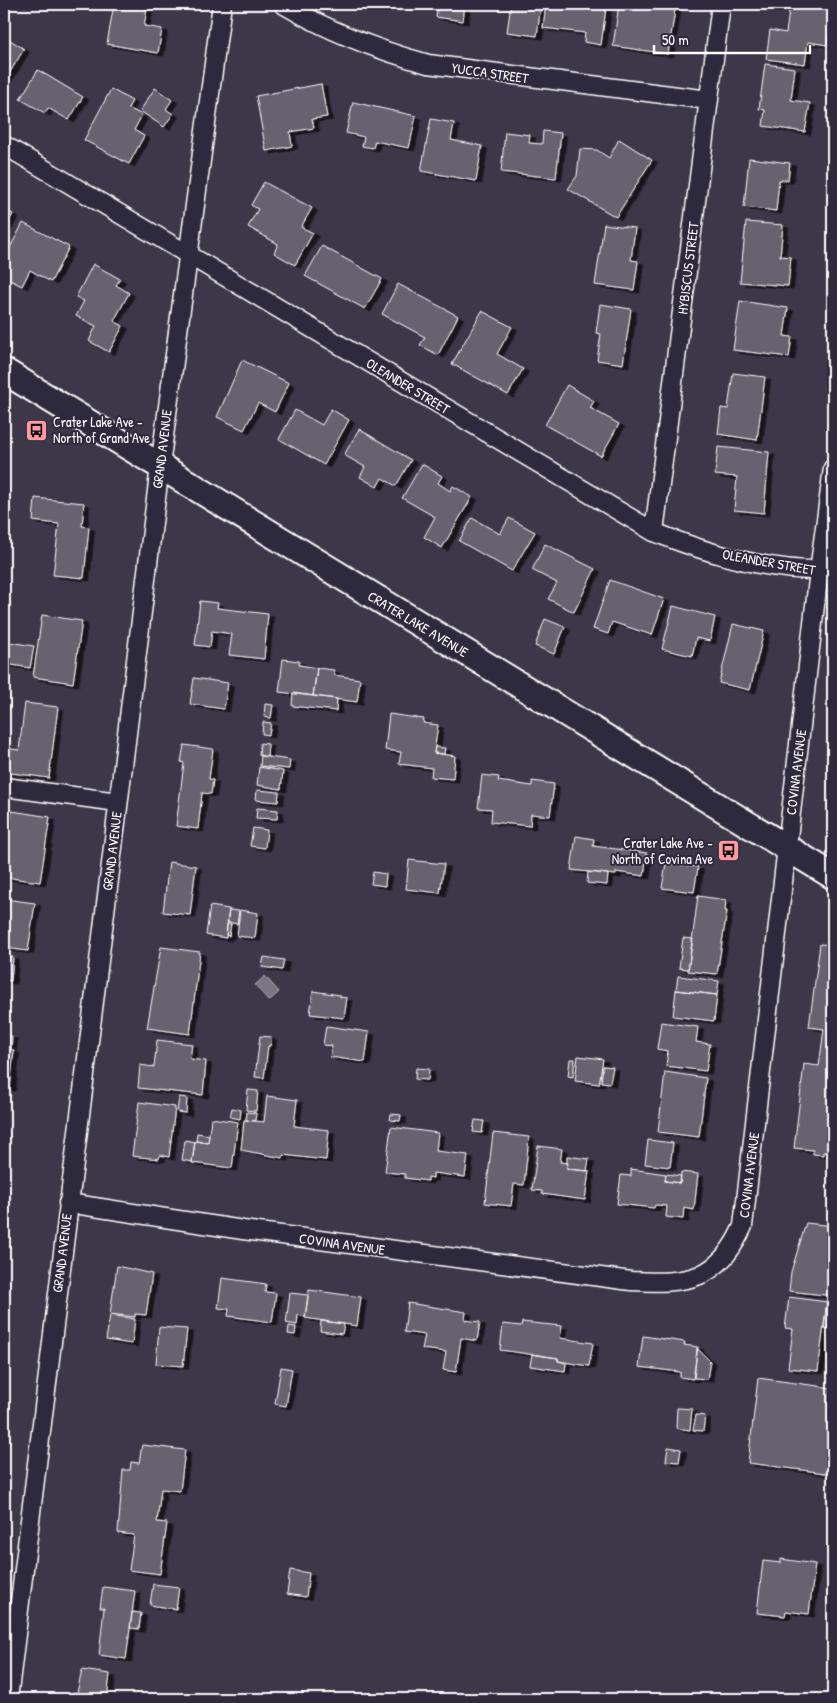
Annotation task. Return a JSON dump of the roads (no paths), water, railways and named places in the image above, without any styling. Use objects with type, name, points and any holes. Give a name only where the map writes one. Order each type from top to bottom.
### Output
[{"type":"main road","name":"CRATER LAKE AVENUE","points":[[4,372],[833,876]]},
{"type":"street","name":"GRAND AVENUE","points":[[8,1699],[160,466],[222,4]]},
{"type":"street","name":"YUCCA STREET","points":[[283,4],[340,34],[391,53],[428,64],[709,100]]},
{"type":"street","name":"HYBISCUS STREET","points":[[654,532],[721,4]]},
{"type":"street","name":"OLEANDER STREET","points":[[4,145],[654,532],[693,547],[733,557],[776,566],[826,571]]},
{"type":"street","name":"COVINA AVENUE","points":[[68,1203],[263,1233],[631,1281],[677,1280],[695,1277],[712,1270],[725,1258],[743,1226],[787,848],[826,571],[833,468]]},
{"type":"street","points":[[4,787],[118,802]]},
{"type":"place","name":"Crater Lake Ave - North of Grand Ave","points":[[37,430]]},
{"type":"place","name":"Crater Lake Ave - North of Covina Ave","points":[[729,851]]}]
